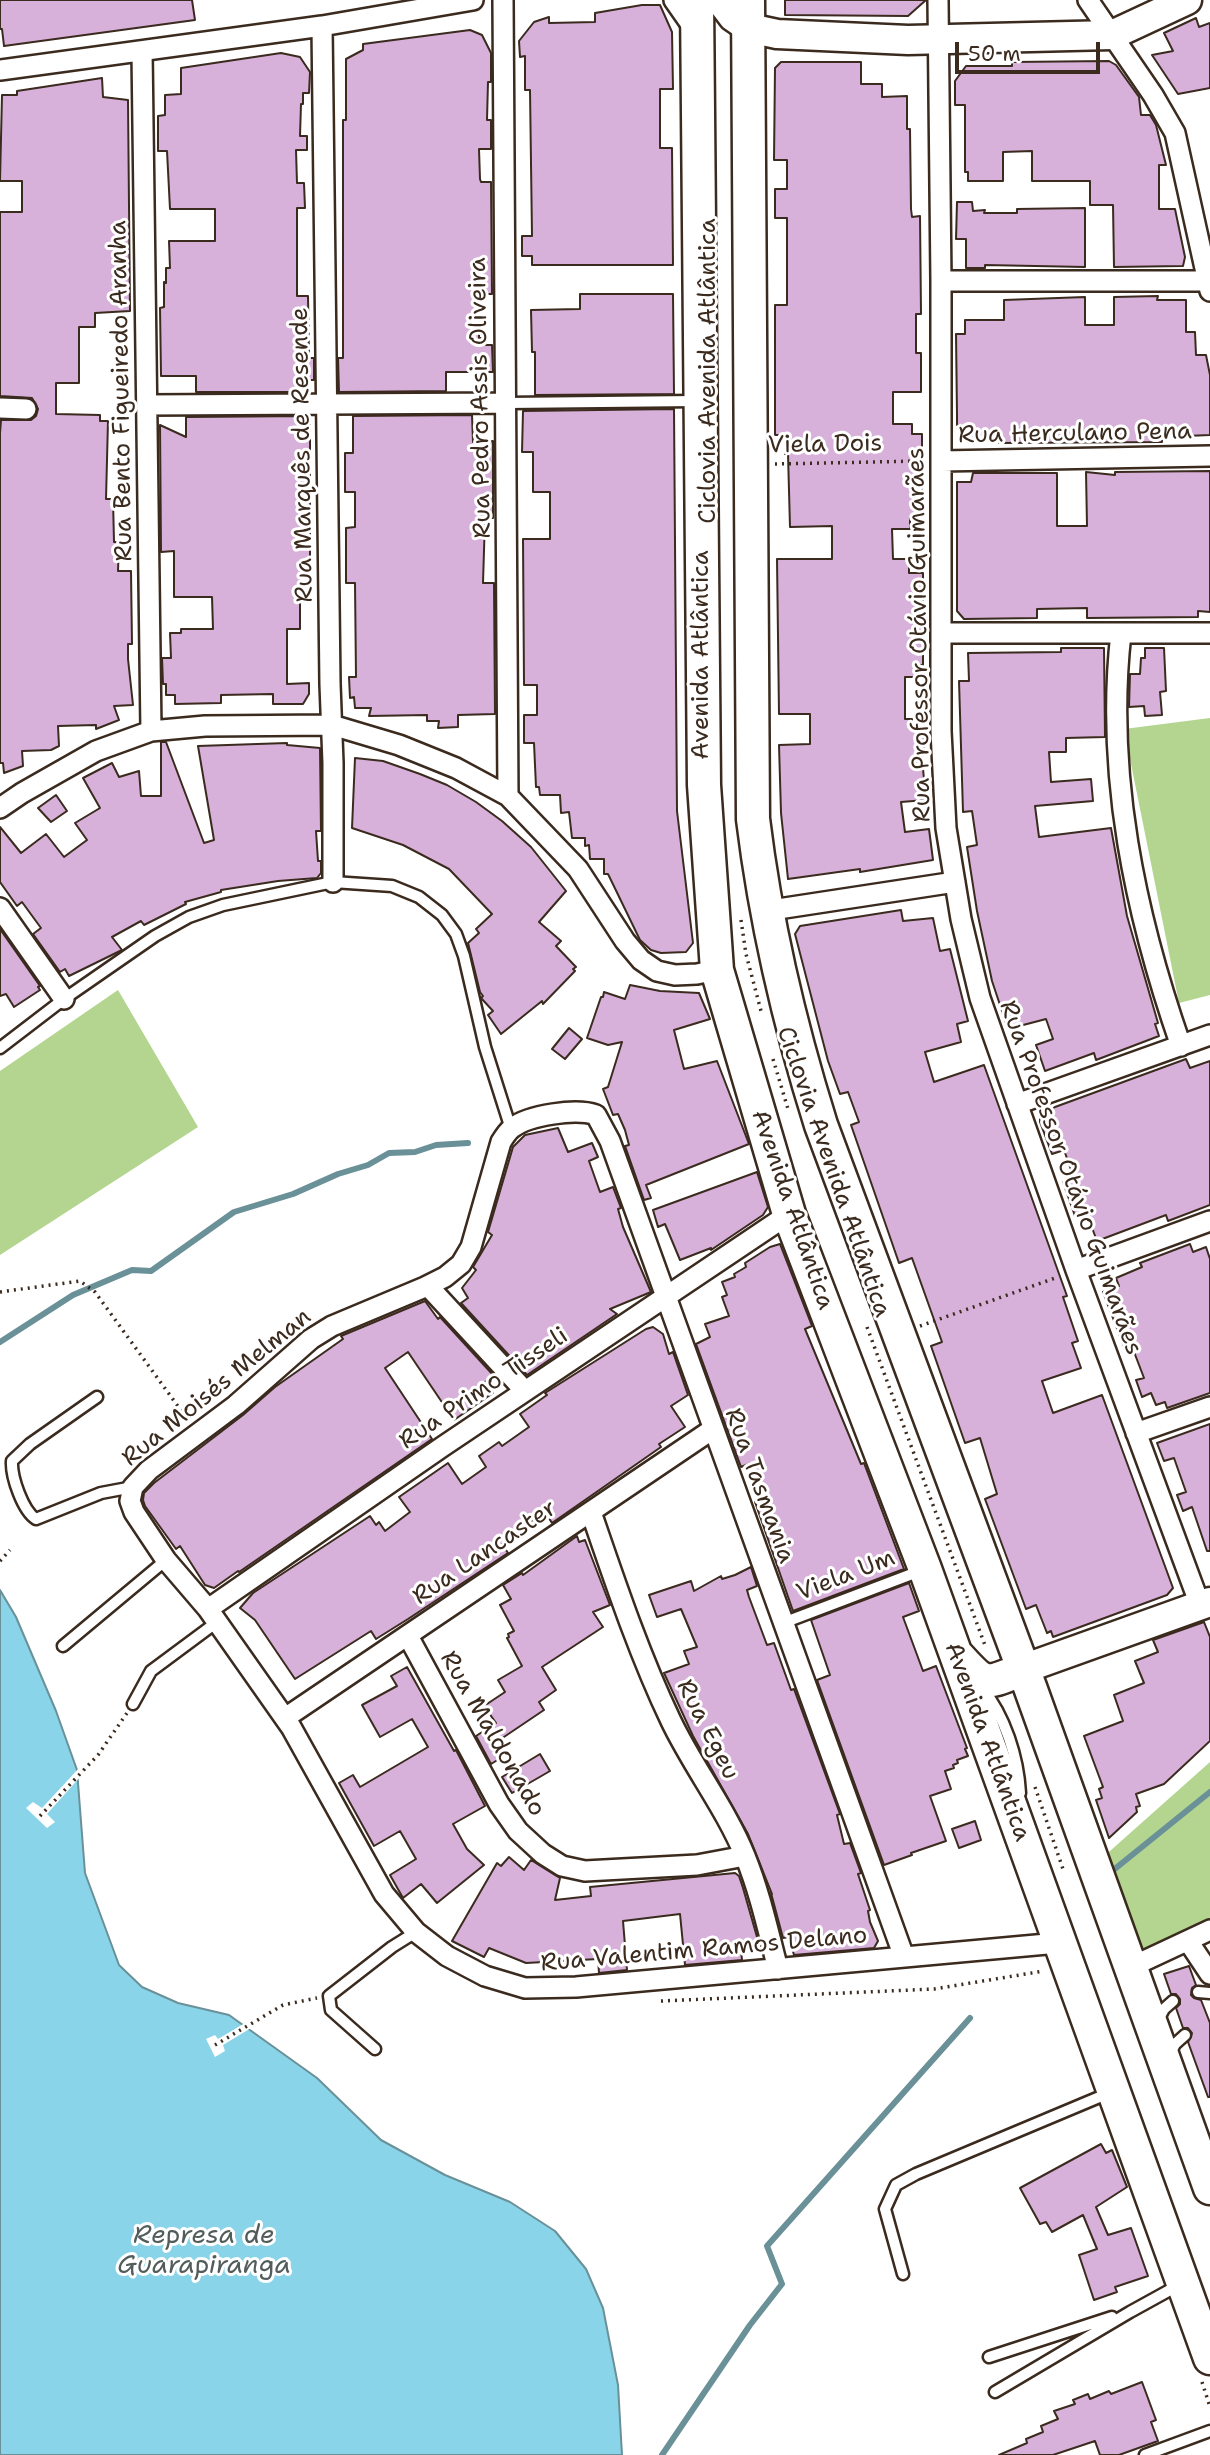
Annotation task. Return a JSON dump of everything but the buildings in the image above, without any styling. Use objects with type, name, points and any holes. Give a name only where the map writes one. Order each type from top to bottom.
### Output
[{"type":"main road","name":"Avenida Atlântica","points":[[697,0],[704,785],[717,970],[789,1214],[956,1654],[1022,1841],[1056,1956],[1113,2092],[1210,2358]]},
{"type":"main road","name":"Avenida Atlântica","points":[[748,14],[753,912],[821,1125],[1023,1669],[1210,2188]]},
{"type":"main road","points":[[956,1654],[974,1674],[988,1683],[1023,1669]]},
{"type":"street","points":[[0,70],[322,26],[473,0]]},
{"type":"street","name":"Rua Pedro Assis Oliveira","points":[[503,0],[508,796]]},
{"type":"street","points":[[674,0],[698,34]]},
{"type":"street","points":[[720,0],[733,17],[748,14],[777,34],[937,40],[1112,35],[1187,1]]},
{"type":"street","name":"Rua Professor Otávio Guimarães","points":[[938,0],[941,730],[946,828],[961,919],[980,998],[1076,1270],[1136,1433],[1205,1603]]},
{"type":"street","points":[[941,281],[1209,286],[1175,133],[1153,95],[1087,0]]},
{"type":"street","name":"Rua Marquês de Resende","points":[[322,26],[333,882]]},
{"type":"street","name":"Rua Bento Figueiredo Aranha","points":[[142,51],[151,731]]},
{"type":"street","points":[[147,405],[507,403]]},
{"type":"street","points":[[0,408],[26,409]]},
{"type":"street","name":"Rua Herculano Pena","points":[[941,461],[1210,456]]},
{"type":"street","points":[[1121,633],[1118,662],[1118,747],[1130,859],[1143,923],[1164,999],[1181,1046]]},
{"type":"street","points":[[942,634],[1210,633]]},
{"type":"street","points":[[0,808],[96,751],[151,731],[250,725],[332,725],[399,745],[456,768],[508,796],[578,869],[625,941],[641,960],[657,971],[675,975],[717,970]]},
{"type":"street","points":[[753,912],[955,882]]},
{"type":"street","points":[[0,908],[64,999]]},
{"type":"street","points":[[1017,1104],[1210,1035]]},
{"type":"street","name":"Rua Tasmania","points":[[511,1129],[528,1121],[577,1111],[596,1115],[610,1141],[904,1957]]},
{"type":"street","name":"Rua Moisés Melman","points":[[212,1616],[166,1560],[134,1512],[130,1501],[133,1487],[149,1470],[236,1405],[311,1339],[332,1326],[428,1286],[461,1264],[487,1211],[498,1149],[511,1129]]},
{"type":"street","name":"Rua Primo Tisseli","points":[[212,1616],[524,1391],[789,1214]]},
{"type":"street","points":[[1076,1270],[1210,1221]]},
{"type":"street","points":[[428,1286],[524,1391]]},
{"type":"street","points":[[1136,1433],[1210,1407]]},
{"type":"street","name":"Rua Lancaster","points":[[285,1718],[713,1429]]},
{"type":"street","name":"Rua Egeu","points":[[591,1512],[671,1722],[731,1826],[745,1856],[778,1969]]},
{"type":"street","points":[[1023,1669],[1205,1603]]},
{"type":"street","name":"Rua Valentim Ramos Delano","points":[[212,1616],[285,1718],[384,1894],[416,1932],[447,1956],[485,1976],[525,1988],[576,1987],[904,1957],[1056,1956]]},
{"type":"street","name":"Rua Maldonado","points":[[408,1636],[499,1804],[518,1831],[543,1854],[562,1866],[585,1871],[697,1865],[745,1856]]},
{"type":"street","points":[[1131,1967],[1210,1930]]},
{"type":"street","points":[[1188,1941],[1210,1974]]},
{"type":"lane","points":[[507,403],[701,401]]},
{"type":"lane","points":[[0,1048],[64,999],[155,936],[190,918],[223,905],[333,882],[392,886],[419,897],[443,915],[456,934],[464,956],[485,1047],[511,1129]]},
{"type":"lane","points":[[97,1397],[30,1444],[12,1461],[12,1473],[29,1515],[36,1519],[101,1493],[133,1487]]},
{"type":"lane","points":[[63,1646],[166,1560]]},
{"type":"lane","name":"Viela Um","points":[[783,1623],[925,1569]]},
{"type":"lane","points":[[133,1704],[151,1671],[212,1616]]},
{"type":"lane","points":[[375,2049],[331,2010],[329,1996],[392,1947],[416,1932]]},
{"type":"lane","points":[[1198,1992],[1210,1993]]},
{"type":"lane","points":[[1154,2029],[1164,2009],[1173,2001]]},
{"type":"lane","points":[[1166,2062],[1175,2044],[1185,2035]]},
{"type":"lane","points":[[903,2274],[886,2209],[896,2185],[916,2174],[1113,2092]]},
{"type":"lane","points":[[995,2392],[1183,2283]]},
{"type":"lane","points":[[989,2357],[1130,2312]]},
{"type":"lane","points":[[1145,2455],[1210,2431]]},
{"type":"path","name":"Viela Dois","points":[[752,464],[941,461]]},
{"type":"path","name":"Ciclovia Avenida Atlântica","points":[[753,912],[746,954],[762,1016]]},
{"type":"path","name":"Ciclovia Avenida Atlântica","points":[[772,1054],[790,1117]]},
{"type":"path","points":[[899,1334],[1076,1270]]},
{"type":"path","points":[[0,1292],[80,1281],[95,1292],[197,1432]]},
{"type":"path","name":"Ciclovia Avenida Atlântica","points":[[867,1326],[989,1655]]},
{"type":"path","points":[[0,1560],[10,1550]]},
{"type":"path","points":[[40,1815],[98,1755],[133,1704]]},
{"type":"path","points":[[1032,1778],[1065,1876]]},
{"type":"path","points":[[654,2001],[934,1989],[1056,1956]]},
{"type":"path","points":[[215,2045],[283,2005],[329,1996]]},
{"type":"green space","points":[[1210,718],[1210,995],[1179,1003],[1124,729]]},
{"type":"green space","points":[[118,990],[198,1127],[0,1255],[0,1071]]},
{"type":"green space","points":[[1210,1762],[1210,1920],[1137,1958],[1101,1859]]},
{"type":"water","name":"Represa de Guarapiranga","points":[[0,1590],[16,1617],[56,1711],[77,1770],[85,1873],[119,1965],[142,1987],[178,2003],[229,2015],[317,2078],[381,2140],[445,2175],[510,2202],[555,2231],[586,2269],[603,2308],[618,2385],[622,2455],[0,2455]]},
{"type":"pier","points":[[80,1767],[81,1776],[47,1814],[55,1822],[47,1828],[26,1808],[33,1802],[42,1808]]},
{"type":"pier","points":[[245,2023],[251,2028],[223,2045],[225,2051],[215,2057],[206,2039],[215,2035],[218,2039]]},
{"type":"waterway","points":[[0,1342],[73,1295],[132,1270],[151,1271],[234,1212],[293,1194],[338,1174],[368,1165],[389,1153],[415,1152],[436,1145],[468,1143]]},
{"type":"waterway","points":[[1111,1872],[1210,1792]]},
{"type":"waterway","points":[[662,2455],[750,2325],[782,2284],[767,2246],[970,2018]]}]
